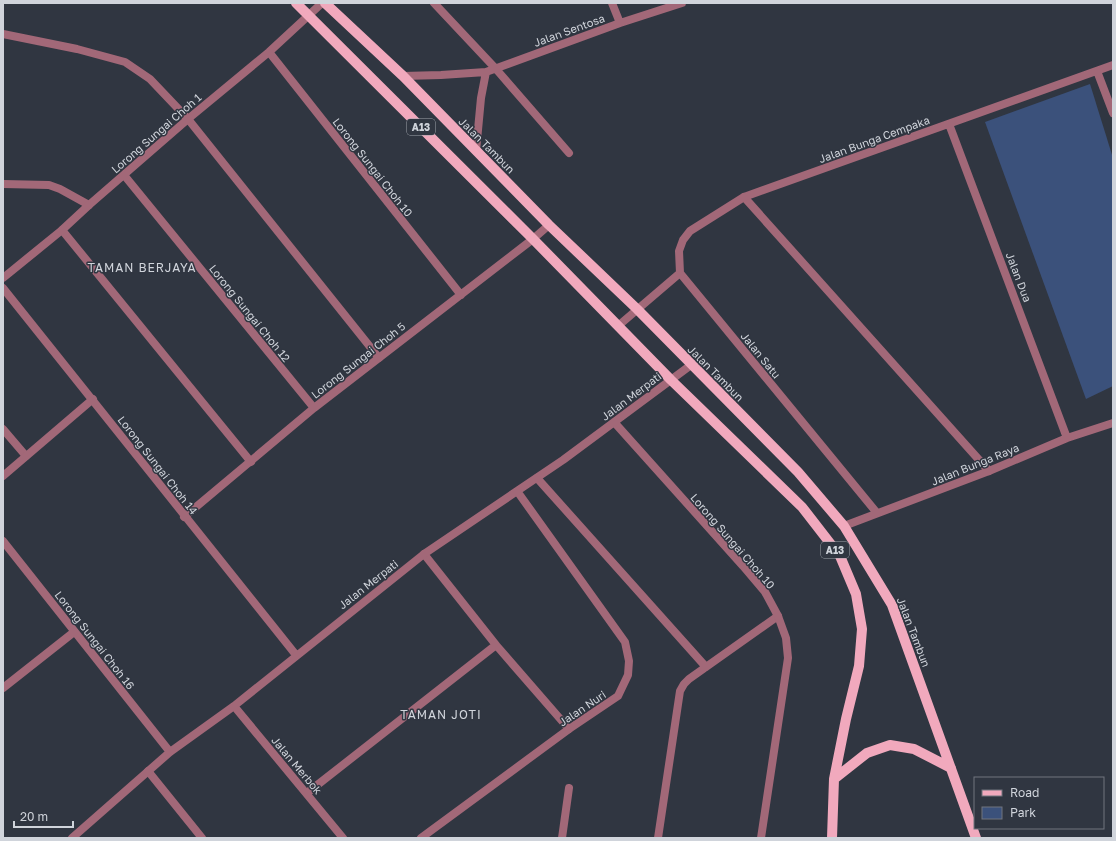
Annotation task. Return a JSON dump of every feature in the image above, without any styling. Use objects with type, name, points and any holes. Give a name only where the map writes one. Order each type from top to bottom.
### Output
[{"type":"main road","name":"A13","points":[[296,3],[533,239],[671,380],[802,507],[840,556],[856,594],[862,629],[859,666],[846,719],[834,779],[832,838]]},
{"type":"main road","name":"Jalan Tambun","points":[[323,3],[404,76],[549,225],[637,309],[798,472],[844,526],[892,605],[976,838]]},
{"type":"main road","points":[[834,779],[867,753],[890,745],[914,749],[951,768]]},
{"type":"street","name":"Lorong Sungai Choh 1","points":[[3,278],[62,230],[188,119],[269,52],[323,3]]},
{"type":"street","points":[[434,3],[496,69],[569,153]]},
{"type":"street","points":[[612,3],[620,23]]},
{"type":"street","name":"Jalan Sentosa","points":[[404,76],[436,76],[486,72],[620,23],[682,3]]},
{"type":"street","points":[[3,34],[77,49],[125,62],[150,79],[188,119],[379,358]]},
{"type":"street","name":"Lorong Sungai Choh 10","points":[[269,52],[461,295]]},
{"type":"street","name":"Jalan Bunga Cempaka","points":[[680,273],[679,251],[683,240],[690,231],[744,197],[1113,65]]},
{"type":"street","points":[[1097,71],[1113,114]]},
{"type":"street","points":[[476,151],[481,98],[486,72]]},
{"type":"street","name":"Jalan Dua","points":[[949,124],[1067,438]]},
{"type":"street","name":"Lorong Sungai Choh 12","points":[[124,175],[314,408]]},
{"type":"street","points":[[3,184],[49,185],[60,189],[89,205]]},
{"type":"street","points":[[744,197],[989,471]]},
{"type":"street","name":"Lorong Sungai Choh 5","points":[[184,516],[251,462],[314,408],[533,239],[549,225]]},
{"type":"street","points":[[62,230],[251,462]]},
{"type":"street","points":[[618,326],[680,273]]},
{"type":"street","name":"Jalan Satu","points":[[680,273],[877,513]]},
{"type":"street","name":"Lorong Sungai Choh 14","points":[[3,288],[296,655]]},
{"type":"street","name":"Jalan Merpati","points":[[72,838],[170,752],[234,706],[424,554],[537,478],[691,365]]},
{"type":"street","points":[[3,476],[93,399]]},
{"type":"street","name":"Lorong Sungai Choh 10","points":[[614,422],[765,592],[778,616],[786,638],[788,658],[761,838]]},
{"type":"street","name":"Jalan Bunga Raya","points":[[844,526],[989,471],[1067,438],[1113,422]]},
{"type":"street","points":[[3,429],[26,456]]},
{"type":"street","points":[[537,478],[706,667]]},
{"type":"street","name":"Jalan Nuri","points":[[421,838],[569,729],[618,696],[628,676],[629,662],[625,642],[517,491]]},
{"type":"street","name":"Lorong Sungai Choh 16","points":[[3,541],[170,752]]},
{"type":"street","points":[[424,554],[496,645],[569,729]]},
{"type":"street","points":[[658,838],[680,691],[684,684],[706,667],[778,616]]},
{"type":"street","points":[[3,688],[74,632]]},
{"type":"street","points":[[307,793],[496,645]]},
{"type":"street","name":"Jalan Merbok","points":[[234,706],[343,838]]},
{"type":"street","points":[[148,771],[202,838]]},
{"type":"street","points":[[562,838],[569,788]]},
{"type":"street","points":[[827,838],[833,827]]},
{"type":"green space","points":[[1090,84],[1113,158],[1113,386],[1086,399],[985,122]]},
{"type":"district","name":"TAMAN BERJAYA","points":[[142,267]]},
{"type":"district","name":"TAMAN JOTI","points":[[441,714]]}]
